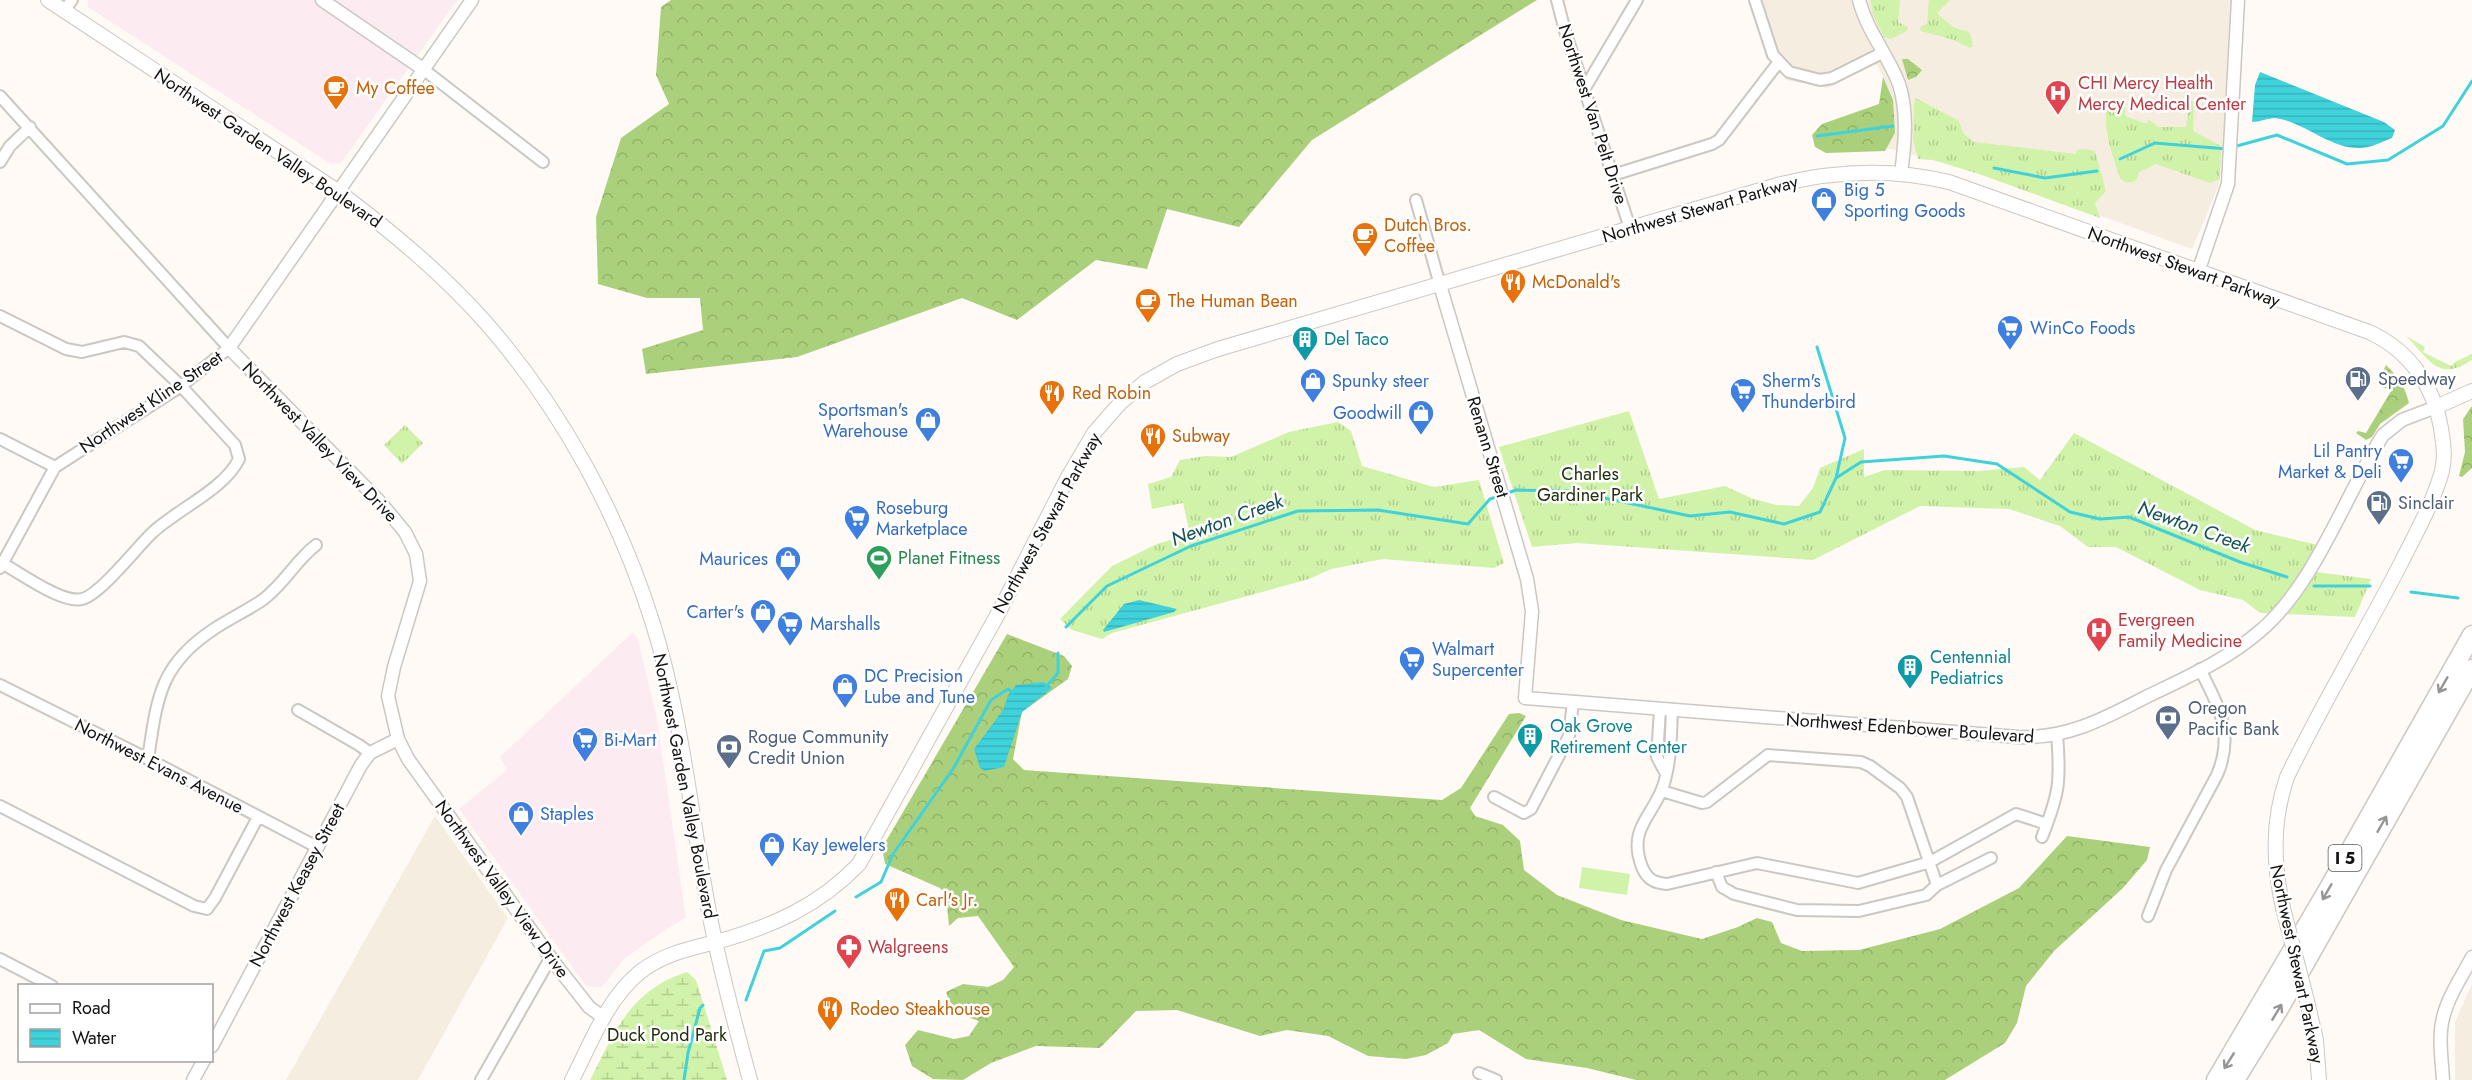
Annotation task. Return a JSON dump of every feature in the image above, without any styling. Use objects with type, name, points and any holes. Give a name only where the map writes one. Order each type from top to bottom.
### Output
[{"type":"highway","name":"I 5","points":[[2216,1080],[2326,893],[2472,635]]},
{"type":"highway","name":"I 5","points":[[2235,1080],[2280,1007],[2379,828],[2472,669]]},
{"type":"main road","name":"Northwest Garden Valley Boulevard","points":[[48,0],[68,5],[339,192],[414,252],[486,323],[542,394],[586,468],[624,546],[653,626],[676,722],[729,1005],[750,1080]]},
{"type":"main road","name":"Northwest Stewart Parkway","points":[[572,1080],[619,994],[640,972],[673,953],[716,942],[776,922],[802,910],[832,890],[858,864],[1094,433],[1132,392],[1161,371],[1190,359],[1630,228],[1805,178],[1852,172],[1901,173],[1949,182],[2381,338],[2413,364],[2430,389],[2444,449],[2442,470],[2429,505],[2383,598],[2304,743],[2282,793],[2275,842],[2277,879],[2316,1040],[2319,1080]]},
{"type":"main road","name":"Northwest Edenbower Boulevard","points":[[2436,407],[2472,391]]},
{"type":"street","points":[[322,0],[423,69],[543,162]]},
{"type":"street","name":"Northwest Kline Street","points":[[1,564],[55,467],[181,386],[230,348],[472,0]]},
{"type":"street","name":"Northwest Van Pelt Drive","points":[[1557,0],[1565,32],[1586,88],[1630,228]]},
{"type":"street","points":[[1586,88],[1637,0]]},
{"type":"street","points":[[1755,0],[1769,46],[1778,63],[1789,72],[1820,80],[1845,74],[1882,53]]},
{"type":"street","points":[[1859,0],[1867,24],[1894,74],[1902,95],[1904,135],[1901,173]]},
{"type":"street","points":[[2198,272],[2225,199],[2230,177],[2238,0]]},
{"type":"street","points":[[1613,175],[1719,140],[1778,63]]},
{"type":"street","name":"Northwest Valley View Drive","points":[[0,96],[230,348],[380,502],[405,532],[416,554],[420,581],[394,667],[388,696],[398,739],[408,759],[551,957],[589,1007],[604,1018]]},
{"type":"street","points":[[0,162],[10,146],[30,127]]},
{"type":"street","name":"Renann Street","points":[[1416,200],[1527,579],[1532,611],[1526,698]]},
{"type":"street","points":[[0,316],[66,350],[82,352],[132,342],[145,350],[235,445],[239,459],[233,469],[154,531],[92,595],[83,599],[67,599],[1,564]]},
{"type":"street","name":"Northwest Edenbower Boulevard","points":[[1526,698],[2015,737],[2057,735],[2097,722],[2235,650],[2260,632],[2292,597],[2383,435],[2402,420],[2436,407]]},
{"type":"street","points":[[0,439],[55,467]]},
{"type":"street","points":[[148,759],[162,688],[176,660],[212,630],[262,601],[298,560],[316,545]]},
{"type":"street","points":[[2148,916],[2166,870],[2217,775],[2222,758],[2226,735],[2224,725],[2220,711],[2200,669]]},
{"type":"street","name":"Northwest Evans Avenue","points":[[0,685],[317,847]]},
{"type":"street","points":[[1494,797],[1524,813],[1531,809],[1569,736],[1573,702]]},
{"type":"street","points":[[1666,710],[1657,757],[1666,774],[1662,791],[1638,832],[1637,841],[1640,861],[1653,881],[1667,884],[1763,863],[1858,883],[1930,862],[2016,814],[2047,824]]},
{"type":"street","points":[[298,711],[360,745],[370,753],[398,739]]},
{"type":"street","points":[[2042,837],[2054,806],[2060,777],[2057,735]]},
{"type":"street","name":"Northwest Keasey Street","points":[[213,1044],[353,779],[370,753]]},
{"type":"street","points":[[1662,791],[1702,803],[1707,802],[1768,755],[1861,762],[1870,766],[1904,792],[1937,885]]},
{"type":"street","points":[[0,806],[194,906],[207,909],[258,817]]},
{"type":"street","points":[[1716,873],[1722,887],[1734,894],[1797,910],[1858,911],[1926,895],[1937,885],[1991,858]]},
{"type":"street","points":[[481,1080],[551,957]]},
{"type":"street","points":[[2443,1080],[2441,1040],[2443,1019],[2450,998],[2472,957]]},
{"type":"street","points":[[0,959],[48,984]]},
{"type":"street","points":[[193,1080],[201,1062]]},
{"type":"street","points":[[1479,1073],[1496,1080]]},
{"type":"shaded area","points":[[88,0],[457,0],[341,163],[331,164],[88,7]]},
{"type":"shaded area","name":"CHI Mercy Health Mercy Medical Center","points":[[1760,0],[2232,0],[2225,132],[2219,185],[2192,249],[1982,173],[1883,147],[1893,100],[1877,64],[1828,88],[1786,80]]},
{"type":"shaded area","points":[[633,632],[638,640],[657,719],[686,918],[624,959],[602,987],[586,986],[459,809],[507,770],[500,757]]},
{"type":"shaded area","points":[[435,816],[508,918],[418,1080],[286,1080]]},
{"type":"shaded area","points":[[2472,984],[2472,1080],[2455,1080],[2455,1022]]},
{"type":"green space","points":[[671,0],[1537,0],[1312,140],[1239,227],[1167,209],[1147,269],[1096,260],[1017,320],[962,298],[797,357],[646,374],[642,349],[703,330],[700,298],[647,298],[598,284],[596,217],[621,138],[669,104],[656,75],[661,7]]},
{"type":"green space","points":[[1870,0],[1900,0],[1898,22],[1908,27],[1907,31],[1891,39],[1884,37],[1873,15]]},
{"type":"green space","points":[[1929,0],[1950,0],[1937,13],[1954,27],[1968,32],[1973,46],[1970,48],[1954,40],[1921,31],[1920,27],[1927,24]]},
{"type":"green space","points":[[1902,59],[1908,59],[1922,70],[1916,77],[1908,80]]},
{"type":"green space","points":[[1883,77],[1893,100],[1895,133],[1885,151],[1826,153],[1815,147],[1812,135],[1822,124],[1879,104]]},
{"type":"green space","points":[[1916,98],[1959,121],[1963,133],[1974,142],[2076,154],[2077,150],[2095,151],[2106,191],[2095,203],[2100,218],[1979,174],[1933,160],[1918,159],[1913,140]]},
{"type":"green space","points":[[2107,99],[2113,99],[2125,106],[2125,116],[2147,124],[2148,119],[2158,127],[2186,127],[2189,101],[2194,101],[2193,131],[2221,146],[2220,179],[2210,183],[2156,164],[2139,172],[2134,182],[2125,182],[2120,178],[2108,139]]},
{"type":"green space","points":[[2406,336],[2425,347],[2423,352],[2451,366],[2472,354],[2472,360],[2460,367],[2442,369],[2428,360]]},
{"type":"green space","points":[[2386,365],[2400,382],[2409,403],[2380,424],[2372,437],[2366,440],[2356,433],[2358,431],[2366,433],[2391,391],[2377,384]]},
{"type":"green space","points":[[2472,406],[2472,468],[2462,477],[2459,476],[2465,452],[2463,419]]},
{"type":"green space","name":"Charles Gardiner Park","points":[[1629,411],[1659,499],[1725,486],[1751,498],[1776,505],[1799,506],[1813,488],[1820,468],[1864,449],[1864,477],[1885,470],[1978,471],[2024,467],[2040,480],[2074,433],[2255,530],[2322,546],[2308,571],[2371,579],[2355,617],[2260,613],[2243,600],[2200,590],[2116,547],[2088,547],[2060,526],[2009,509],[1920,506],[1813,560],[1577,543],[1532,547],[1499,447]]},
{"type":"green space","name":"Charles Gardiner Park","points":[[1338,422],[1351,431],[1362,466],[1434,487],[1479,480],[1504,563],[1494,568],[1383,559],[1331,569],[1309,579],[1112,633],[1102,639],[1072,630],[1060,619],[1112,566],[1157,544],[1190,534],[1183,503],[1152,509],[1148,484],[1171,477],[1180,460],[1205,456],[1231,457],[1289,432]]},
{"type":"green space","points":[[405,425],[423,443],[402,464],[384,445]]},
{"type":"green space","points":[[1007,634],[1064,656],[1072,666],[1068,679],[1022,712],[1013,759],[1024,770],[1442,800],[1461,788],[1509,714],[1519,713],[1526,716],[1470,808],[1475,816],[1503,825],[1520,841],[1524,870],[1557,895],[1621,920],[1702,939],[1757,918],[1772,922],[1781,943],[1802,951],[1859,950],[1940,929],[2019,888],[2067,836],[2150,847],[2147,860],[2123,888],[2054,951],[2026,986],[2017,1023],[2005,1043],[1945,1080],[1636,1080],[1587,1068],[1526,1059],[1479,1030],[1453,1034],[1448,1043],[1426,1055],[1406,1059],[1368,1056],[1328,1036],[1287,1030],[1260,1036],[1177,1010],[1136,1011],[1100,1048],[1036,1046],[991,1063],[963,1080],[933,1079],[912,1066],[905,1045],[918,1030],[954,1039],[969,1036],[979,1021],[958,1011],[946,992],[963,984],[988,987],[1003,980],[1014,967],[978,916],[958,918],[949,926],[946,895],[940,888],[885,864],[882,848]]},
{"type":"green space","points":[[1582,867],[1630,874],[1627,895],[1579,888]]},
{"type":"green space","name":"Duck Pond Park","points":[[687,972],[696,980],[727,1080],[590,1080],[617,1029],[638,1001],[667,980]]},
{"type":"water","points":[[2260,72],[2384,122],[2395,130],[2392,138],[2368,147],[2349,147],[2328,140],[2286,120],[2275,118],[2252,122],[2255,85]]},
{"type":"water","points":[[1139,600],[1177,609],[1174,612],[1104,632],[1103,630],[1124,604]]},
{"type":"water","points":[[1044,682],[1052,688],[1022,712],[1004,767],[985,771],[980,768],[974,749],[1003,710],[1008,696],[1016,685]]},
{"type":"waterway","points":[[2233,147],[2277,135],[2347,164],[2388,160],[2443,126],[2472,81]]},
{"type":"waterway","points":[[1817,136],[1893,126]]},
{"type":"waterway","points":[[2120,159],[2155,143],[2227,149]]},
{"type":"waterway","points":[[1994,168],[2045,178],[2097,171]]},
{"type":"waterway","points":[[1817,347],[1845,438],[1836,478]]},
{"type":"waterway","name":"Newton Creek","points":[[1505,494],[1516,490],[1571,491],[1690,516],[1730,512],[1784,524],[1820,512],[1836,478],[1861,462],[1944,456],[1997,464],[2070,512],[2100,519],[2129,517],[2240,562],[2287,577]]},
{"type":"waterway","name":"Newton Creek","points":[[1066,627],[1107,586],[1191,546],[1298,511],[1378,510],[1468,524],[1490,499],[1499,496]]},
{"type":"waterway","name":"Newton Creek","points":[[2314,586],[2370,586]]},
{"type":"waterway","name":"Newton Creek","points":[[2411,592],[2458,598]]},
{"type":"waterway","name":"Newton Creek","points":[[1045,688],[1058,673],[1058,653]]},
{"type":"waterway","name":"Newton Creek","points":[[856,897],[881,882],[893,854],[953,769],[991,700],[1008,689],[1013,693]]},
{"type":"waterway","name":"Newton Creek","points":[[746,1000],[764,951],[780,948],[835,911]]},
{"type":"waterway","name":"Newton Creek","points":[[684,1080],[688,1053],[700,1008],[703,1005]]},
{"type":"place","name":"My Coffee","points":[[336,111]]},
{"type":"place","name":"CHI Mercy Health Mercy Medical Center","points":[[2058,116]]},
{"type":"place","name":"Big 5 Sporting Goods","points":[[1824,223]]},
{"type":"place","name":"Dutch Bros. Coffee","points":[[1365,258]]},
{"type":"place","name":"McDonald's","points":[[1513,305]]},
{"type":"place","name":"The Human Bean","points":[[1148,324]]},
{"type":"place","name":"WinCo Foods","points":[[2010,351]]},
{"type":"place","name":"Del Taco","points":[[1305,362]]},
{"type":"place","name":"Speedway","points":[[2358,402]]},
{"type":"place","name":"Spunky steer","points":[[1313,404]]},
{"type":"place","name":"Sherm's Thunderbird","points":[[1743,414]]},
{"type":"place","name":"Red Robin","points":[[1052,416]]},
{"type":"place","name":"Goodwill","points":[[1421,436]]},
{"type":"place","name":"Sportsman's Warehouse","points":[[928,443]]},
{"type":"place","name":"Subway","points":[[1153,459]]},
{"type":"place","name":"Lil Pantry Market & Deli","points":[[2401,484]]},
{"type":"place","name":"Sinclair","points":[[2379,526]]},
{"type":"place","name":"Roseburg Marketplace","points":[[857,541]]},
{"type":"place","name":"Planet Fitness","points":[[879,581]]},
{"type":"place","name":"Maurices","points":[[788,582]]},
{"type":"place","name":"Carter's","points":[[763,635]]},
{"type":"place","name":"Marshalls","points":[[790,647]]},
{"type":"place","name":"Evergreen Family Medicine","points":[[2099,653]]},
{"type":"place","name":"Walmart Supercenter","points":[[1412,682]]},
{"type":"place","name":"Centennial Pediatrics","points":[[1910,690]]},
{"type":"place","name":"DC Precision Lube and Tune","points":[[845,709]]},
{"type":"place","name":"Oregon Pacific Bank","points":[[2168,741]]},
{"type":"place","name":"Oak Grove Retirement Center","points":[[1530,759]]},
{"type":"place","name":"Bi-Mart","points":[[585,763]]},
{"type":"place","name":"Rogue Community Credit Union","points":[[729,770]]},
{"type":"place","name":"Staples","points":[[521,837]]},
{"type":"place","name":"Kay Jewelers","points":[[772,868]]},
{"type":"place","name":"Carl's Jr.","points":[[897,923]]},
{"type":"place","name":"Walgreens","points":[[849,970]]},
{"type":"place","name":"Rodeo Steakhouse","points":[[830,1032]]}]
